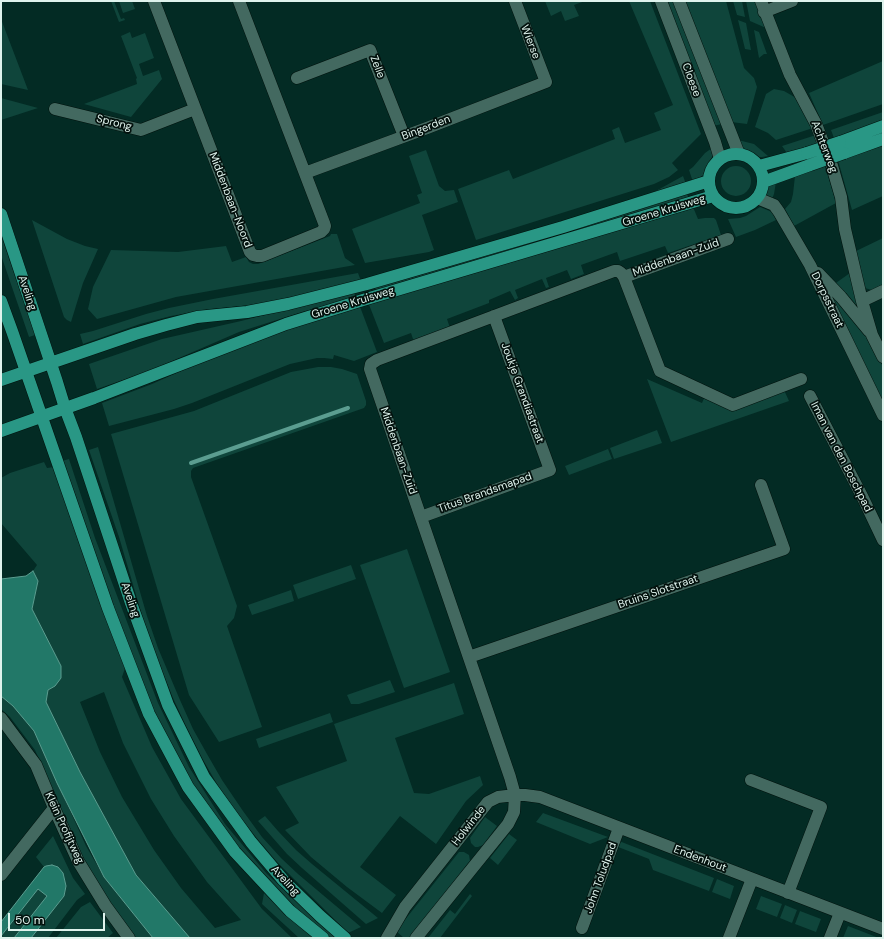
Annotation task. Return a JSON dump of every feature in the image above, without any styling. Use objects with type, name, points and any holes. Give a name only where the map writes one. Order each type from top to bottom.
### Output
[{"type":"main road","points":[[763,182],[810,165],[883,126]]},
{"type":"main road","points":[[759,166],[807,153],[883,139]]},
{"type":"main road","points":[[739,154],[748,156],[759,166],[763,182],[761,190],[754,202],[735,208],[720,203],[713,196],[710,189],[709,176],[712,168],[720,159],[729,155],[739,154]]},
{"type":"main road","name":"Groene Kruisweg","points":[[1,380],[135,334],[197,317],[247,312],[288,304],[367,284],[563,227],[709,181]]},
{"type":"main road","name":"Groene Kruisweg","points":[[1,432],[286,324],[713,196]]},
{"type":"main road","name":"Aveling","points":[[1,214],[51,363],[64,408],[76,437],[131,603],[168,705],[204,777],[251,842],[284,881],[345,938]]},
{"type":"main road","name":"Aveling","points":[[1,301],[108,608],[149,714],[188,787],[235,852],[290,911],[322,938]]},
{"type":"street","name":"Middenbaan-Noord","points":[[154,1],[250,252],[253,255],[262,256],[322,232],[325,226],[239,1]]},
{"type":"street","name":"Wierse","points":[[515,1],[546,82]]},
{"type":"street","name":"Cloese","points":[[661,1],[715,142],[720,159]]},
{"type":"street","name":"Cloese","points":[[679,1],[739,154]]},
{"type":"street","points":[[762,6],[792,1]]},
{"type":"street","name":"Achterweg","points":[[762,6],[790,75],[816,124],[832,166],[841,197],[845,229],[862,301],[872,335],[883,357]]},
{"type":"street","name":"Zelle","points":[[297,78],[370,50],[404,136]]},
{"type":"street","name":"Bingerden","points":[[305,173],[546,82]]},
{"type":"street","name":"Sprong","points":[[55,109],[141,130],[195,109]]},
{"type":"street","name":"Dorpsstraat","points":[[757,198],[774,205],[810,265],[883,415]]},
{"type":"street","name":"Middenbaan-Zuid","points":[[624,277],[728,239]]},
{"type":"street","name":"Achterweg","points":[[810,265],[841,296],[872,335]]},
{"type":"street","name":"Middenbaan-Zuid","points":[[515,795],[370,371],[370,366],[373,362],[614,271],[618,271],[624,277],[660,371],[733,404],[801,379]]},
{"type":"street","points":[[862,301],[883,291]]},
{"type":"street","name":"Joukje Grandiastraat","points":[[494,316],[550,470]]},
{"type":"street","name":"Iman van den Boschpad","points":[[810,396],[883,540]]},
{"type":"street","name":"Titus Brandsmapad","points":[[421,517],[550,470]]},
{"type":"street","name":"Bruins Slotstraat","points":[[469,657],[784,550],[761,485]]},
{"type":"street","name":"Klein Profijtweg","points":[[1,718],[36,765],[78,861],[105,905],[129,938]]},
{"type":"street","points":[[751,780],[821,807],[788,893]]},
{"type":"street","points":[[416,938],[508,824],[514,812],[515,795]]},
{"type":"street","name":"Endenhout","points":[[515,795],[540,798],[883,929]]},
{"type":"street","name":"Holwinde","points":[[387,938],[405,907],[488,802],[498,797],[515,795]]},
{"type":"street","points":[[1,875],[54,808]]},
{"type":"street","name":"John Toludpad","points":[[582,928],[619,828]]},
{"type":"street","points":[[729,938],[752,879]]},
{"type":"street","points":[[830,938],[840,913]]},
{"type":"shaded area","points":[[111,1],[114,1],[121,19],[124,18],[125,20],[119,22]]},
{"type":"shaded area","points":[[119,1],[132,1],[135,9],[123,13]]},
{"type":"shaded area","points":[[545,1],[585,1],[574,5],[579,16],[565,21],[561,11],[551,16]]},
{"type":"shaded area","points":[[629,1],[650,1],[701,134],[672,163],[678,170],[669,177],[654,184],[476,240],[458,189],[509,170],[513,179],[615,139],[612,130],[619,127],[625,143],[661,130],[654,113],[673,105]]},
{"type":"shaded area","points":[[665,1],[675,1],[722,124],[713,126]]},
{"type":"shaded area","points":[[684,1],[726,1],[744,68],[754,78],[757,87],[747,124],[731,122]]},
{"type":"shaded area","points":[[733,1],[742,1],[745,17],[737,15]]},
{"type":"shaded area","points":[[746,1],[756,1],[766,28],[750,21]]},
{"type":"shaded area","points":[[1,19],[28,90],[1,84]]},
{"type":"shaded area","points":[[738,20],[746,23],[751,50],[745,49]]},
{"type":"shaded area","points":[[754,30],[759,32],[767,54],[764,54],[759,58]]},
{"type":"shaded area","points":[[130,32],[132,38],[145,33],[154,58],[139,64],[143,76],[159,70],[162,79],[131,117],[84,104],[137,84],[137,78],[121,36]]},
{"type":"shaded area","points":[[883,61],[883,104],[823,125],[809,93]]},
{"type":"shaded area","points":[[774,89],[784,91],[798,99],[813,128],[776,140],[768,133],[755,127],[766,94]]},
{"type":"shaded area","points":[[1,98],[38,108],[1,120]]},
{"type":"shaded area","points":[[883,112],[883,121],[834,138],[831,130]]},
{"type":"shaded area","points":[[816,135],[819,143],[787,153],[782,146]]},
{"type":"shaded area","points":[[738,140],[754,144],[768,156],[759,157],[745,150]]},
{"type":"shaded area","points":[[883,143],[883,196],[852,210],[838,160]]},
{"type":"shaded area","points":[[712,148],[713,155],[706,171],[702,176],[693,182],[689,170],[705,153]]},
{"type":"shaded area","points":[[426,150],[439,186],[445,191],[454,190],[458,202],[422,215],[434,250],[365,263],[352,229],[420,203],[417,195],[422,193],[409,156]]},
{"type":"shaded area","points":[[736,166],[747,170],[751,181],[747,192],[736,196],[725,192],[721,181],[725,170]]},
{"type":"shaded area","points":[[825,166],[836,203],[794,226],[785,209],[791,202],[795,176]]},
{"type":"shaded area","points":[[683,176],[686,184],[580,217],[654,192]]},
{"type":"shaded area","points":[[776,182],[772,199],[763,197],[769,186]]},
{"type":"shaded area","points":[[686,192],[689,198],[376,291],[373,284]]},
{"type":"shaded area","points":[[693,207],[698,219],[714,218],[716,220],[721,235],[668,253],[665,246],[620,261],[617,252],[581,265],[584,274],[571,279],[567,270],[546,278],[549,287],[546,288],[542,279],[515,290],[518,298],[515,300],[510,291],[489,300],[489,303],[447,319],[450,328],[414,342],[411,333],[384,343],[368,302]]},
{"type":"shaded area","points":[[760,207],[772,212],[776,220],[736,237],[728,219],[746,216]]},
{"type":"shaded area","points":[[32,220],[67,239],[98,249],[83,283],[71,322],[64,317]]},
{"type":"shaded area","points":[[331,234],[337,234],[345,258],[355,265],[176,297],[97,319],[88,309],[93,287],[111,250],[178,252],[226,246],[232,262],[246,257],[249,262],[258,264],[330,236]]},
{"type":"shaded area","points":[[1,236],[35,335],[29,337],[1,255]]},
{"type":"shaded area","points":[[883,238],[883,286],[875,291],[865,288],[854,252]]},
{"type":"shaded area","points":[[358,273],[361,281],[289,299],[210,309],[171,316],[140,324],[83,344],[80,334],[169,308]]},
{"type":"shaded area","points":[[850,273],[863,318],[833,285]]},
{"type":"shaded area","points":[[825,286],[857,323],[872,344],[883,367],[883,405]]},
{"type":"shaded area","points":[[354,292],[356,298],[305,311],[239,332],[149,371],[97,389],[89,364],[162,339],[241,321]]},
{"type":"shaded area","points":[[359,304],[377,352],[354,361],[334,355],[333,359],[317,358],[290,364],[192,403],[109,426],[102,403],[152,384],[223,352]]},
{"type":"shaded area","points":[[318,367],[331,367],[357,374],[366,401],[364,408],[193,468],[191,471],[191,477],[237,606],[234,618],[227,626],[262,727],[219,742],[189,695],[111,434],[194,411],[291,372]]},
{"type":"shaded area","points":[[647,379],[702,403],[705,396],[733,409],[784,390],[789,401],[671,442]]},
{"type":"shaded area","points":[[657,430],[662,443],[614,459],[610,448]]},
{"type":"shaded area","points":[[98,447],[147,616],[158,648],[193,729],[222,780],[262,837],[298,874],[361,927],[348,933],[278,863],[239,816],[217,784],[202,758],[173,698],[149,639],[119,537],[89,450]]},
{"type":"shaded area","points":[[608,449],[612,459],[569,475],[565,466]]},
{"type":"shaded area","points":[[69,459],[95,538],[158,703],[189,767],[225,824],[267,874],[336,938],[327,938],[262,877],[194,790],[145,695],[62,461]]},
{"type":"shaded area","points":[[44,462],[47,468],[54,467],[125,668],[122,677],[152,747],[181,799],[262,909],[292,938],[190,938],[136,875],[80,772],[46,702],[48,690],[55,686],[61,666],[32,609],[38,581],[33,571],[37,565],[1,523],[1,478],[10,473]],"holes":[[[104,692],[123,743],[151,799],[174,836],[207,882],[241,920],[215,928],[181,888],[154,850],[122,797],[100,752],[80,702]]]},
{"type":"shaded area","points":[[407,549],[450,672],[404,688],[360,565]]},
{"type":"shaded area","points":[[351,565],[356,579],[298,599],[293,585]]},
{"type":"shaded area","points":[[33,571],[38,581],[32,609],[61,666],[61,678],[55,686],[48,690],[46,702],[80,772],[136,875],[190,938],[153,938],[104,877],[57,783],[34,731],[13,706],[1,696],[1,579],[26,576]]},
{"type":"shaded area","points":[[291,590],[294,601],[252,615],[248,605]]},
{"type":"shaded area","points":[[390,680],[395,692],[359,704],[351,704],[347,695]]},
{"type":"shaded area","points":[[454,683],[464,714],[395,738],[414,793],[429,794],[480,776],[483,785],[466,801],[436,844],[400,816],[360,867],[396,895],[382,913],[347,887],[311,857],[285,830],[299,823],[276,787],[347,761],[334,724]]},
{"type":"shaded area","points":[[1,696],[13,706],[34,731],[86,846],[104,877],[153,938],[136,938],[105,896],[74,842],[35,750],[10,717],[1,709]]},
{"type":"shaded area","points":[[330,713],[333,722],[259,748],[256,739]]},
{"type":"shaded area","points":[[543,813],[608,837],[590,844],[536,822]]},
{"type":"shaded area","points":[[265,816],[296,850],[378,918],[366,924],[302,868],[287,854],[258,821]]},
{"type":"shaded area","points":[[485,817],[497,826],[483,845],[475,847],[471,843],[470,838]]},
{"type":"shaded area","points":[[509,834],[517,840],[498,865],[490,858]]},
{"type":"shaded area","points":[[53,836],[73,878],[85,894],[77,900],[48,938],[31,938],[64,896],[65,882],[46,866],[44,867],[36,857]]},
{"type":"shaded area","points":[[619,841],[714,878],[709,891],[653,870],[649,859],[613,845]]},
{"type":"shaded area","points":[[459,852],[464,852],[469,855],[470,861],[410,938],[404,938],[396,931]]},
{"type":"shaded area","points":[[52,865],[58,867],[63,873],[66,886],[64,896],[31,938],[14,938],[47,896],[38,889],[1,936],[1,922],[44,867]]},
{"type":"shaded area","points":[[717,879],[734,886],[730,899],[712,892]]},
{"type":"shaded area","points":[[38,888],[48,896],[14,938],[1,938],[1,936]]},
{"type":"shaded area","points":[[264,893],[313,938],[299,938],[262,904]]},
{"type":"shaded area","points":[[470,894],[472,896],[440,938],[428,938],[450,910],[455,914]]},
{"type":"shaded area","points":[[761,896],[782,904],[777,917],[756,909]]},
{"type":"shaded area","points":[[90,902],[113,933],[107,938],[56,938],[81,907]]},
{"type":"shaded area","points":[[785,905],[797,910],[792,923],[780,918]]},
{"type":"shaded area","points":[[800,911],[821,919],[816,932],[795,924]]},
{"type":"shaded area","points":[[848,926],[879,938],[843,938]]},
{"type":"waterway","points":[[191,463],[348,408]]}]
